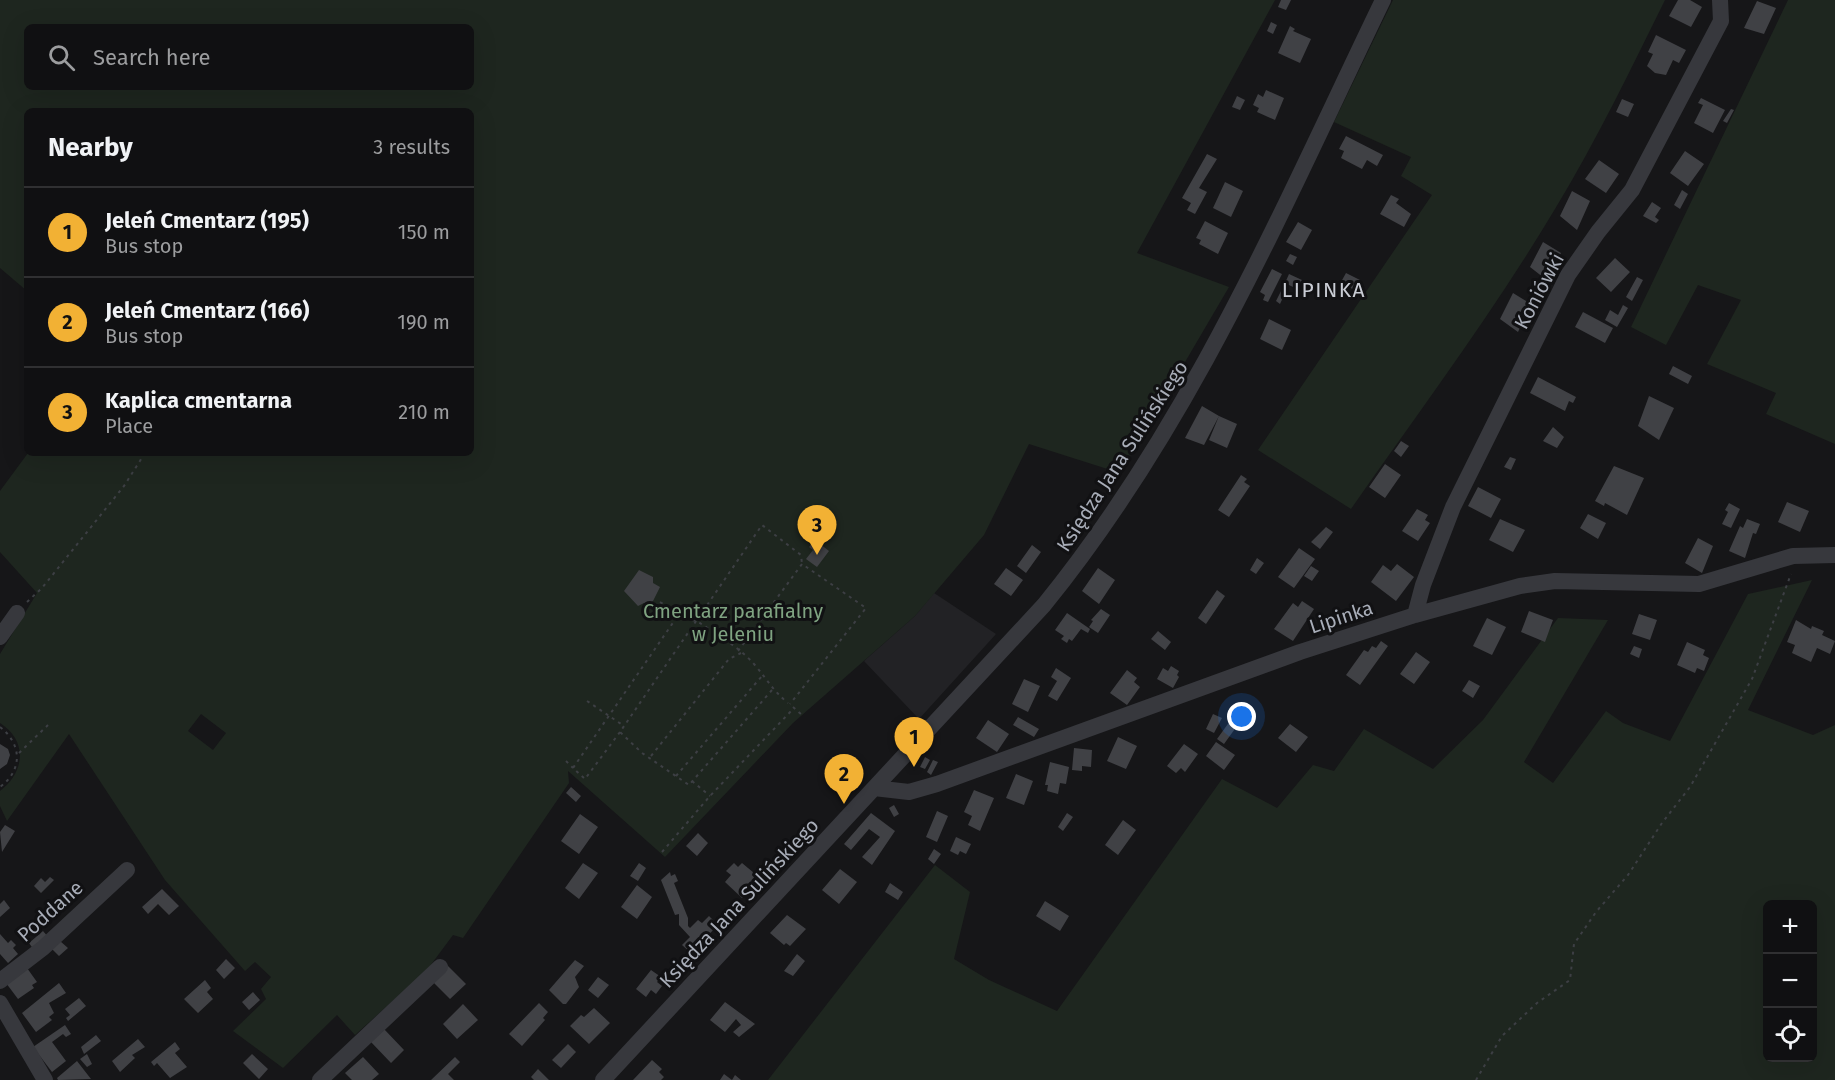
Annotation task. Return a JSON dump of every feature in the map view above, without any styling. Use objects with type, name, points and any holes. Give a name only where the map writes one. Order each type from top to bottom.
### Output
[{"type":"street","name":"Księdza Jana Sulińskiego","points":[[603,1080],[1044,605],[1092,546],[1131,488],[1205,366],[1383,0]]},
{"type":"street","name":"Koniówki","points":[[1415,615],[1423,585],[1458,496],[1568,275],[1598,231],[1632,190],[1655,149],[1721,21],[1720,0]]},
{"type":"street","name":"Lipinka","points":[[874,788],[909,792],[937,784],[1300,652],[1415,615],[1520,586],[1555,581],[1700,584],[1793,556],[1835,555]]},
{"type":"street","points":[[0,637],[17,613]]},
{"type":"street","name":"Poddane","points":[[0,981],[44,948],[127,870]]},
{"type":"street","points":[[320,1080],[440,967]]},
{"type":"street","points":[[0,1004],[45,1080]]},
{"type":"path","points":[[17,613],[42,588],[70,554],[124,486],[143,456]]},
{"type":"path","points":[[566,761],[585,779],[698,621],[762,525],[801,555],[802,564],[740,652],[729,659],[650,757]]},
{"type":"path","points":[[1476,1080],[1502,1036],[1537,1003],[1570,980],[1574,944],[1596,912],[1628,875],[1718,742],[1752,679],[1767,642],[1791,573],[1793,556]]},
{"type":"path","points":[[789,704],[867,608],[802,564]]},
{"type":"path","points":[[660,602],[690,620],[698,621],[740,652],[772,690],[802,715]]},
{"type":"path","points":[[573,768],[679,614]]},
{"type":"path","points":[[676,776],[762,676]]},
{"type":"path","points":[[620,732],[689,785],[772,690]]},
{"type":"path","points":[[587,701],[624,726]]},
{"type":"path","points":[[662,852],[794,708]]},
{"type":"path","points":[[0,787],[14,771],[19,753],[48,724]]},
{"type":"path","points":[[0,727],[15,743],[19,753]]},
{"type":"path","points":[[692,781],[711,796]]},
{"type":"shaded area","points":[[934,593],[996,634],[919,719],[864,661],[915,616]]},
{"type":"green space","name":"Cmentarz parafialny w Jeleniu","points":[[0,0],[1275,0],[1137,253],[1229,287],[1120,473],[1029,444],[984,535],[915,616],[793,723],[665,857],[568,771],[569,783],[463,938],[453,935],[427,970],[355,1035],[337,1015],[283,1068],[233,1031],[266,999],[261,989],[271,977],[255,962],[245,971],[165,880],[69,734],[7,821],[0,806],[0,791],[14,775],[20,757],[15,739],[0,723],[0,654],[37,593],[0,552],[0,491],[26,456],[474,456],[474,108],[24,108],[24,288],[0,268]],"holes":[[[201,714],[226,733],[213,750],[188,731]]]},
{"type":"green space","points":[[1393,0],[1665,0],[1599,132],[1531,248],[1481,324],[1351,509],[1258,450],[1432,195],[1401,176],[1411,157],[1334,122]]},
{"type":"green space","points":[[1788,0],[1835,0],[1835,444],[1766,414],[1776,393],[1707,364],[1741,300],[1698,285],[1666,345],[1631,327]]},
{"type":"green space","points":[[1812,580],[1748,710],[1813,735],[1835,725],[1835,1080],[768,1080],[935,865],[970,892],[954,959],[989,980],[1057,1011],[1222,779],[1277,808],[1313,765],[1334,771],[1364,729],[1433,769],[1483,720],[1558,618],[1608,620],[1524,762],[1553,783],[1606,711],[1623,723],[1670,741],[1748,594]]},
{"type":"building","points":[[1281,0],[1291,0],[1286,10],[1278,7]]},
{"type":"building","points":[[1678,0],[1690,0],[1702,7],[1691,27],[1669,16]]},
{"type":"building","points":[[1757,1],[1776,8],[1764,34],[1744,28]]},
{"type":"building","points":[[1271,22],[1277,25],[1273,34],[1267,31]]},
{"type":"building","points":[[1290,26],[1295,29],[1293,31],[1311,39],[1300,63],[1278,53]]},
{"type":"building","points":[[1656,35],[1686,50],[1679,63],[1673,60],[1666,75],[1655,73],[1647,66],[1653,54],[1648,52]]},
{"type":"building","points":[[1266,90],[1284,98],[1275,120],[1257,112],[1259,108],[1253,105],[1258,94],[1263,97]]},
{"type":"building","points":[[1237,96],[1245,100],[1240,110],[1232,107]]},
{"type":"building","points":[[1701,98],[1725,110],[1713,133],[1694,123],[1703,105],[1698,103]]},
{"type":"building","points":[[1622,99],[1634,104],[1628,117],[1616,112]]},
{"type":"building","points":[[1731,109],[1734,110],[1727,123],[1723,121]]},
{"type":"building","points":[[1346,136],[1383,155],[1377,166],[1367,160],[1362,169],[1341,158],[1344,151],[1339,149]]},
{"type":"building","points":[[1685,151],[1704,164],[1688,186],[1670,173]]},
{"type":"building","points":[[1207,154],[1217,159],[1199,188],[1207,192],[1195,214],[1187,210],[1191,203],[1182,198]]},
{"type":"building","points":[[1599,160],[1619,174],[1606,193],[1585,179]]},
{"type":"building","points":[[1225,182],[1243,191],[1231,217],[1213,208]]},
{"type":"building","points":[[1682,190],[1688,194],[1680,209],[1674,205]]},
{"type":"building","points":[[1572,191],[1590,201],[1577,230],[1560,216]]},
{"type":"building","points":[[1391,195],[1399,199],[1396,203],[1411,214],[1404,227],[1380,214]]},
{"type":"building","points":[[1652,202],[1661,208],[1655,217],[1659,220],[1656,223],[1643,216]]},
{"type":"building","points":[[1205,221],[1228,233],[1218,254],[1199,244],[1201,240],[1196,238]]},
{"type":"building","points":[[1298,222],[1312,230],[1301,250],[1286,242]]},
{"type":"building","points":[[1543,242],[1561,253],[1548,281],[1530,267]]},
{"type":"building","points":[[1290,254],[1297,257],[1293,265],[1286,261]]},
{"type":"building","points":[[1615,258],[1630,272],[1611,292],[1596,278]]},
{"type":"building","points":[[1272,269],[1282,274],[1268,302],[1263,300],[1265,295],[1260,292]]},
{"type":"building","points":[[1346,273],[1360,280],[1354,290],[1341,282]]},
{"type":"building","points":[[1289,274],[1302,280],[1297,289],[1285,283]]},
{"type":"building","points":[[1637,277],[1643,280],[1632,301],[1626,297]]},
{"type":"building","points":[[1282,289],[1286,291],[1280,304],[1276,301]]},
{"type":"building","points":[[1513,293],[1531,304],[1518,332],[1500,319]]},
{"type":"building","points":[[1623,305],[1628,308],[1617,327],[1605,320],[1610,310],[1618,315]]},
{"type":"building","points":[[1583,312],[1613,328],[1605,343],[1575,327]]},
{"type":"building","points":[[1269,319],[1291,330],[1282,350],[1260,339]]},
{"type":"building","points":[[1673,366],[1692,376],[1688,384],[1669,374]]},
{"type":"building","points":[[1538,377],[1576,397],[1573,403],[1569,401],[1565,411],[1530,393]]},
{"type":"building","points":[[1649,396],[1674,408],[1659,440],[1638,426]]},
{"type":"building","points":[[1202,406],[1219,416],[1204,445],[1185,438]]},
{"type":"building","points":[[1219,416],[1237,424],[1227,448],[1209,440]]},
{"type":"building","points":[[1553,427],[1564,437],[1557,448],[1543,441]]},
{"type":"building","points":[[1401,441],[1409,446],[1401,457],[1394,451]]},
{"type":"building","points":[[1510,457],[1516,459],[1511,470],[1504,467]]},
{"type":"building","points":[[1385,464],[1401,475],[1385,498],[1369,487]]},
{"type":"building","points":[[1614,466],[1644,478],[1627,515],[1605,503],[1604,506],[1595,501]]},
{"type":"building","points":[[1241,475],[1247,479],[1244,482],[1250,486],[1229,517],[1218,510]]},
{"type":"building","points":[[1478,487],[1501,499],[1491,518],[1468,506]]},
{"type":"building","points":[[1787,502],[1809,511],[1800,532],[1778,522]]},
{"type":"building","points":[[1729,503],[1740,509],[1731,528],[1722,524],[1728,512],[1725,510]]},
{"type":"building","points":[[1417,509],[1428,515],[1425,520],[1430,523],[1418,541],[1402,531]]},
{"type":"building","points":[[1588,514],[1606,523],[1598,539],[1580,528]]},
{"type":"building","points":[[1500,519],[1525,530],[1513,552],[1489,540]]},
{"type":"building","points":[[1747,519],[1760,524],[1756,534],[1753,533],[1745,558],[1729,551],[1740,526],[1743,528]]},
{"type":"building","points":[[1326,527],[1333,532],[1320,549],[1311,542]]},
{"type":"building","points":[[1698,538],[1713,546],[1702,573],[1685,563]]},
{"type":"building","points":[[815,540],[829,551],[817,567],[806,559],[813,550],[809,547]]},
{"type":"building","points":[[1032,545],[1041,552],[1026,573],[1017,566]]},
{"type":"building","points":[[1299,548],[1315,559],[1294,588],[1278,577]]},
{"type":"building","points":[[1257,558],[1264,563],[1256,574],[1250,570]]},
{"type":"building","points":[[1397,564],[1414,577],[1396,601],[1371,582],[1383,565],[1391,571]]},
{"type":"building","points":[[1311,566],[1319,571],[1312,581],[1304,576]]},
{"type":"building","points":[[1006,568],[1023,580],[1011,596],[994,584]]},
{"type":"building","points":[[1098,568],[1115,580],[1099,604],[1082,591]]},
{"type":"building","points":[[639,570],[653,577],[653,583],[660,587],[653,601],[647,606],[644,603],[638,606],[624,591]]},
{"type":"building","points":[[1217,590],[1225,596],[1206,624],[1198,618]]},
{"type":"building","points":[[1302,601],[1314,609],[1293,641],[1274,629],[1293,603],[1298,607]]},
{"type":"building","points":[[1101,609],[1110,615],[1098,633],[1089,627],[1093,621],[1091,620]]},
{"type":"building","points":[[1529,611],[1553,620],[1545,642],[1521,632]]},
{"type":"building","points":[[1067,613],[1090,629],[1088,633],[1081,629],[1072,641],[1069,639],[1067,643],[1061,639],[1064,636],[1055,630]]},
{"type":"building","points":[[1639,614],[1657,620],[1650,640],[1632,634]]},
{"type":"building","points":[[1487,618],[1506,627],[1492,655],[1473,646]]},
{"type":"building","points":[[1796,620],[1811,629],[1812,626],[1824,631],[1822,635],[1835,641],[1830,654],[1817,648],[1811,662],[1792,653],[1795,645],[1787,642]]},
{"type":"building","points":[[1158,631],[1171,642],[1165,650],[1151,639]]},
{"type":"building","points":[[1381,641],[1388,646],[1360,685],[1346,675],[1364,650],[1368,652],[1372,646],[1376,648]]},
{"type":"building","points":[[1687,642],[1705,650],[1703,655],[1709,658],[1704,671],[1697,668],[1695,673],[1677,665]]},
{"type":"building","points":[[1634,646],[1642,649],[1639,658],[1630,654]]},
{"type":"building","points":[[1416,652],[1430,662],[1414,684],[1400,674]]},
{"type":"building","points":[[1171,666],[1179,671],[1177,675],[1179,677],[1173,688],[1157,679],[1163,668],[1168,671]]},
{"type":"building","points":[[1056,668],[1071,678],[1057,701],[1048,696],[1057,681],[1051,677]]},
{"type":"building","points":[[1127,670],[1137,678],[1134,682],[1140,687],[1127,705],[1110,693]]},
{"type":"building","points":[[1024,679],[1040,686],[1028,712],[1012,704]]},
{"type":"building","points":[[1469,680],[1480,686],[1473,698],[1462,691]]},
{"type":"building","points":[[1213,714],[1222,718],[1214,733],[1206,729]]},
{"type":"building","points":[[1018,717],[1039,729],[1034,737],[1013,725]]},
{"type":"building","points":[[988,720],[1009,734],[997,752],[976,738]]},
{"type":"building","points":[[1230,721],[1237,726],[1224,744],[1217,739]]},
{"type":"building","points":[[1290,724],[1308,737],[1296,752],[1278,738]]},
{"type":"building","points":[[1118,737],[1137,746],[1126,769],[1107,761]]},
{"type":"building","points":[[1216,742],[1235,755],[1224,770],[1206,756]]},
{"type":"building","points":[[0,744],[8,749],[10,755],[7,764],[0,769]]},
{"type":"building","points":[[1184,744],[1198,754],[1185,772],[1181,768],[1176,773],[1167,766]]},
{"type":"building","points":[[1074,748],[1092,750],[1091,767],[1082,766],[1082,771],[1072,770]]},
{"type":"building","points":[[925,757],[930,760],[925,769],[920,767]]},
{"type":"building","points":[[933,760],[938,762],[931,775],[927,772]]},
{"type":"building","points":[[1050,762],[1069,767],[1066,784],[1060,783],[1058,794],[1047,791],[1048,785],[1045,785]]},
{"type":"building","points":[[1016,774],[1033,781],[1024,805],[1006,798]]},
{"type":"building","points":[[571,787],[581,796],[576,802],[566,793]]},
{"type":"building","points":[[974,790],[994,798],[980,831],[968,825],[972,816],[964,812]]},
{"type":"building","points":[[894,805],[899,814],[894,817],[889,808]]},
{"type":"building","points":[[937,811],[948,816],[937,842],[926,837]]},
{"type":"building","points":[[871,813],[895,831],[872,865],[862,857],[880,837],[869,829],[851,850],[844,844]]},
{"type":"building","points":[[1067,813],[1073,817],[1063,831],[1058,827]]},
{"type":"building","points":[[580,814],[598,827],[579,854],[561,841]]},
{"type":"building","points":[[1123,820],[1136,830],[1118,855],[1105,845]]},
{"type":"building","points":[[5,825],[15,831],[2,852],[0,832]]},
{"type":"building","points":[[698,833],[708,843],[697,856],[686,846]]},
{"type":"building","points":[[956,837],[971,844],[966,854],[960,851],[958,855],[950,851]]},
{"type":"building","points":[[934,849],[941,854],[934,864],[928,859]]},
{"type":"building","points":[[583,863],[598,873],[579,899],[565,888]]},
{"type":"building","points":[[639,863],[646,868],[638,881],[630,876]]},
{"type":"building","points":[[734,863],[738,867],[742,863],[760,878],[742,898],[725,882],[731,875],[726,871]]},
{"type":"building","points":[[840,869],[857,882],[839,904],[822,890]]},
{"type":"building","points":[[670,872],[671,876],[675,874],[678,881],[674,883],[688,918],[688,926],[690,928],[698,920],[702,923],[709,916],[718,925],[691,953],[682,945],[690,937],[679,925],[679,914],[675,915],[661,880]]},
{"type":"building","points":[[50,877],[54,880],[41,893],[34,886],[41,878],[45,882]]},
{"type":"building","points":[[890,883],[903,892],[898,900],[885,892]]},
{"type":"building","points":[[637,885],[652,897],[637,919],[621,907]]},
{"type":"building","points":[[162,889],[179,906],[169,915],[158,904],[148,914],[142,907]]},
{"type":"building","points":[[4,900],[10,908],[0,917],[0,904]]},
{"type":"building","points":[[1045,901],[1069,916],[1060,931],[1036,916]]},
{"type":"building","points":[[787,915],[806,929],[790,946],[786,943],[784,945],[770,933]]},
{"type":"building","points":[[43,931],[49,938],[34,950],[29,943]]},
{"type":"building","points":[[0,934],[8,943],[11,940],[16,945],[13,948],[18,954],[8,963],[0,954]]},
{"type":"building","points":[[60,941],[68,948],[59,956],[52,949]]},
{"type":"building","points":[[797,954],[805,961],[793,976],[784,971]]},
{"type":"building","points":[[226,959],[235,968],[224,979],[216,970]]},
{"type":"building","points":[[575,960],[584,966],[575,977],[579,987],[566,1004],[563,1004],[549,990]]},
{"type":"building","points":[[447,965],[466,984],[450,999],[432,981]]},
{"type":"building","points":[[27,968],[37,982],[32,985],[34,988],[18,999],[6,983]]},
{"type":"building","points":[[651,970],[661,977],[657,982],[662,986],[656,994],[651,990],[646,997],[636,989]]},
{"type":"building","points":[[598,977],[609,985],[598,998],[588,990]]},
{"type":"building","points":[[205,980],[211,988],[207,992],[213,999],[198,1013],[184,999]]},
{"type":"building","points":[[59,983],[66,993],[49,1003],[54,1013],[49,1017],[52,1020],[36,1032],[22,1013]]},
{"type":"building","points":[[253,992],[260,1000],[249,1010],[242,1002]]},
{"type":"building","points":[[79,998],[86,1006],[68,1021],[66,1018],[70,1015],[65,1009]]},
{"type":"building","points":[[725,1002],[755,1024],[739,1037],[733,1032],[741,1025],[736,1019],[725,1032],[710,1020]]},
{"type":"building","points":[[539,1003],[548,1012],[543,1018],[545,1020],[522,1046],[509,1034]]},
{"type":"building","points":[[463,1004],[478,1020],[457,1039],[443,1024]]},
{"type":"building","points":[[594,1008],[610,1023],[589,1044],[570,1026],[581,1015],[584,1017]]},
{"type":"building","points":[[65,1025],[71,1034],[66,1037],[63,1034],[52,1042],[66,1061],[52,1072],[33,1047]]},
{"type":"building","points":[[384,1029],[404,1050],[391,1063],[371,1042]]},
{"type":"building","points":[[96,1035],[101,1041],[84,1054],[81,1047]]},
{"type":"building","points":[[138,1039],[145,1047],[132,1055],[135,1058],[120,1072],[112,1061]]},
{"type":"building","points":[[175,1042],[180,1049],[175,1053],[187,1067],[170,1078],[157,1063],[154,1066],[151,1062]]},
{"type":"building","points":[[568,1044],[576,1052],[561,1068],[552,1060]]},
{"type":"building","points":[[87,1054],[92,1064],[87,1067],[80,1059]]},
{"type":"building","points":[[252,1054],[268,1069],[259,1079],[243,1063]]},
{"type":"building","points":[[363,1057],[379,1074],[372,1080],[352,1080],[345,1073]]},
{"type":"building","points":[[455,1057],[460,1062],[448,1074],[454,1080],[431,1080]]},
{"type":"building","points":[[652,1060],[662,1069],[659,1072],[664,1077],[661,1080],[633,1080]]},
{"type":"building","points":[[77,1061],[91,1079],[58,1080],[57,1078]]},
{"type":"building","points":[[538,1069],[549,1080],[534,1080],[531,1077]]},
{"type":"building","points":[[724,1074],[732,1080],[720,1080]]},
{"type":"place","name":"Kaplica cmentarna","points":[[817,555]]},
{"type":"place","name":"Jeleń Cmentarz (195)","points":[[914,767]]},
{"type":"place","name":"Jeleń Cmentarz (166)","points":[[844,804]]},
{"type":"district","name":"LIPINKA","points":[[1324,290]]}]
